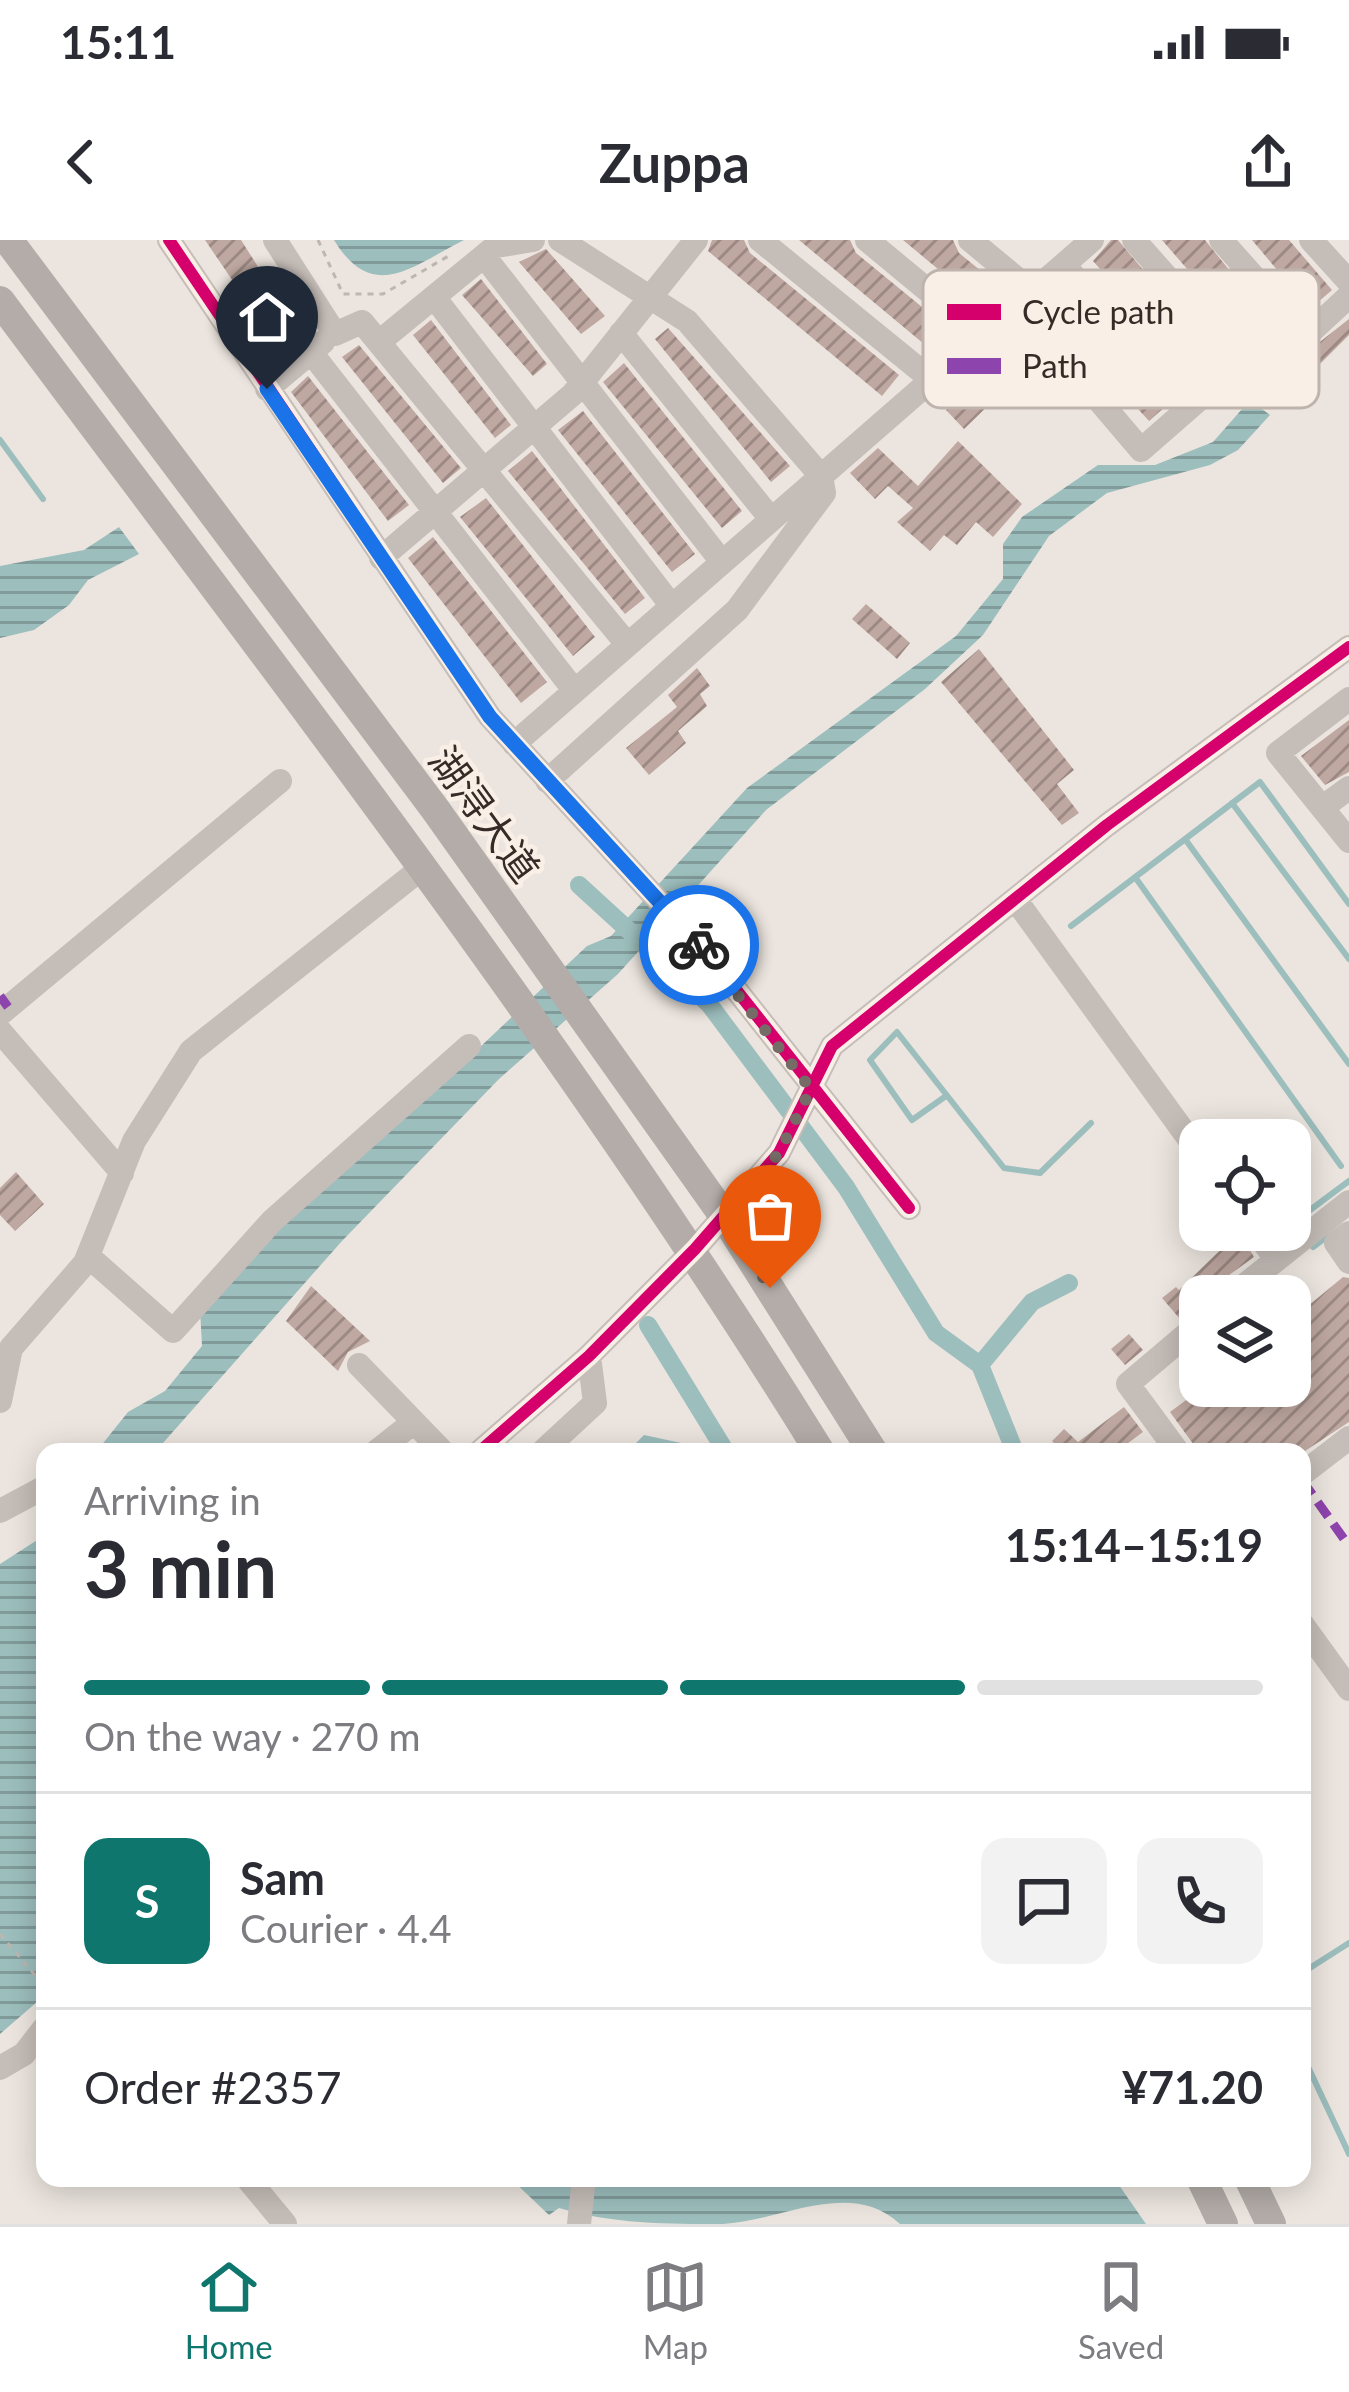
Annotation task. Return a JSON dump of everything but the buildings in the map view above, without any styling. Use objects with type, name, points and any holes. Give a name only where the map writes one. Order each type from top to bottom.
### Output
[{"type":"main road","name":"湖浔大道","points":[[8,240],[435,809],[724,1216],[867,1443]]},
{"type":"main road","name":"湖浔大道","points":[[0,301],[422,868],[695,1249],[814,1443]]},
{"type":"main road","points":[[1205,2187],[1223,2224]]},
{"type":"main road","points":[[1253,2187],[1271,2224]]},
{"type":"street","points":[[169,240],[381,558],[514,744],[711,958],[909,1208]]},
{"type":"street","points":[[275,240],[335,334]]},
{"type":"street","points":[[379,342],[434,297],[474,252],[533,240]]},
{"type":"street","points":[[548,782],[737,610],[824,493],[821,476],[687,321],[560,240]]},
{"type":"street","points":[[760,240],[923,373]]},
{"type":"street","points":[[867,240],[923,286]]},
{"type":"street","points":[[970,240],[999,270]]},
{"type":"street","points":[[1134,240],[1161,270]]},
{"type":"street","points":[[1221,240],[1248,270]]},
{"type":"street","points":[[1311,240],[1349,282]]},
{"type":"street","points":[[1058,270],[1090,241]]},
{"type":"street","points":[[381,558],[487,473],[582,382],[691,242]]},
{"type":"street","points":[[474,252],[722,562]]},
{"type":"street","points":[[1064,265],[1068,270]]},
{"type":"street","points":[[1319,324],[1349,296]]},
{"type":"street","points":[[434,297],[671,605]]},
{"type":"street","points":[[267,389],[310,351],[362,322],[627,644]]},
{"type":"street","points":[[622,333],[771,519]]},
{"type":"street","points":[[310,351],[574,690]]},
{"type":"street","points":[[514,744],[923,388]]},
{"type":"street","points":[[1110,408],[1142,450],[1190,408]]},
{"type":"street","points":[[489,1443],[589,1356],[695,1249],[779,1153],[832,1046],[1015,898],[1349,647]]},
{"type":"street","points":[[1349,699],[1278,753],[1349,842]]},
{"type":"street","points":[[0,1014],[280,782]]},
{"type":"street","points":[[1323,807],[1349,788]]},
{"type":"street","points":[[0,1401],[11,1348],[88,1256],[134,1141],[191,1051],[422,868]]},
{"type":"street","points":[[1015,898],[1179,1125]]},
{"type":"street","points":[[0,1031],[122,1173]]},
{"type":"street","points":[[88,1256],[173,1331],[272,1221],[469,1046]]},
{"type":"street","points":[[1256,1275],[1349,1202]]},
{"type":"street","points":[[1349,1233],[1336,1243],[1349,1262]]},
{"type":"street","points":[[1271,1251],[1276,1258]]},
{"type":"street","points":[[1171,1443],[1128,1384],[1179,1341]]},
{"type":"street","points":[[552,1443],[595,1402],[589,1356]]},
{"type":"street","points":[[359,1365],[434,1443]]},
{"type":"street","points":[[387,1443],[414,1422]]},
{"type":"street","points":[[1311,1467],[1349,1438]]},
{"type":"street","points":[[0,1492],[0,1510],[36,1492]]},
{"type":"street","points":[[1311,1636],[1349,1688]]},
{"type":"street","points":[[0,2068],[24,2054],[36,2038]]},
{"type":"street","points":[[254,2187],[285,2224]]},
{"type":"street","points":[[579,2224],[583,2187]]},
{"type":"path","points":[[318,240],[343,293],[382,294],[474,252]]},
{"type":"path","points":[[0,1934],[36,1976]]},
{"type":"water","points":[[334,240],[464,240],[410,268],[379,275],[363,271]]},
{"type":"water","points":[[1243,408],[1261,408],[1270,415],[1238,450],[1210,465],[1107,493],[1049,536],[983,635],[925,689],[766,810],[618,974],[499,1079],[342,1241],[163,1443],[103,1443],[128,1412],[165,1391],[202,1346],[200,1309],[322,1186],[409,1114],[587,946],[611,936],[747,788],[956,636],[1003,579],[1003,544],[1022,517],[1098,465],[1155,465],[1213,442]]},
{"type":"water","points":[[119,527],[139,554],[88,580],[69,605],[34,630],[0,638],[0,566],[84,550]]},
{"type":"water","points":[[644,1435],[681,1443],[636,1443]]},
{"type":"water","points":[[36,1541],[36,2003],[0,2034],[0,1564]]},
{"type":"water","points":[[519,2187],[1120,2187],[1146,2224],[900,2224],[860,2204],[838,2203],[723,2224],[640,2222],[559,2208],[549,2215]]},
{"type":"waterway","points":[[0,440],[43,499]]},
{"type":"waterway","points":[[1071,926],[1260,782],[1349,904]]},
{"type":"waterway","points":[[1232,803],[1349,959]]},
{"type":"waterway","points":[[1185,839],[1349,1064]]},
{"type":"waterway","points":[[1135,877],[1341,1166]]},
{"type":"waterway","points":[[579,885],[709,1004],[846,1187],[936,1333],[980,1365]]},
{"type":"waterway","points":[[946,1096],[912,1120],[870,1060],[897,1032],[1004,1168],[1040,1173],[1091,1123]]},
{"type":"waterway","points":[[1311,1209],[1349,1181]]},
{"type":"waterway","points":[[1313,1247],[1329,1235]]},
{"type":"waterway","points":[[1011,1443],[980,1365],[1032,1302],[1069,1283]]},
{"type":"waterway","points":[[648,1325],[720,1443]]},
{"type":"waterway","points":[[1311,1967],[1349,1943]]},
{"type":"waterway","points":[[1311,2073],[1349,2154]]},
{"type":"marked path","points":[[0,996],[8,1007]]},
{"type":"marked path","points":[[1311,1493],[1349,1546]]},
{"type":"cycle path","points":[[169,240],[490,717],[711,958],[909,1208]]},
{"type":"cycle path","points":[[489,1443],[589,1356],[695,1249],[779,1153],[832,1046],[1107,825],[1349,647]]},
{"type":"way so far","points":[[699,945],[811,1089],[779,1153],[724,1216],[770,1288]]},
{"type":"route","points":[[267,389],[490,717],[699,945]]}]
